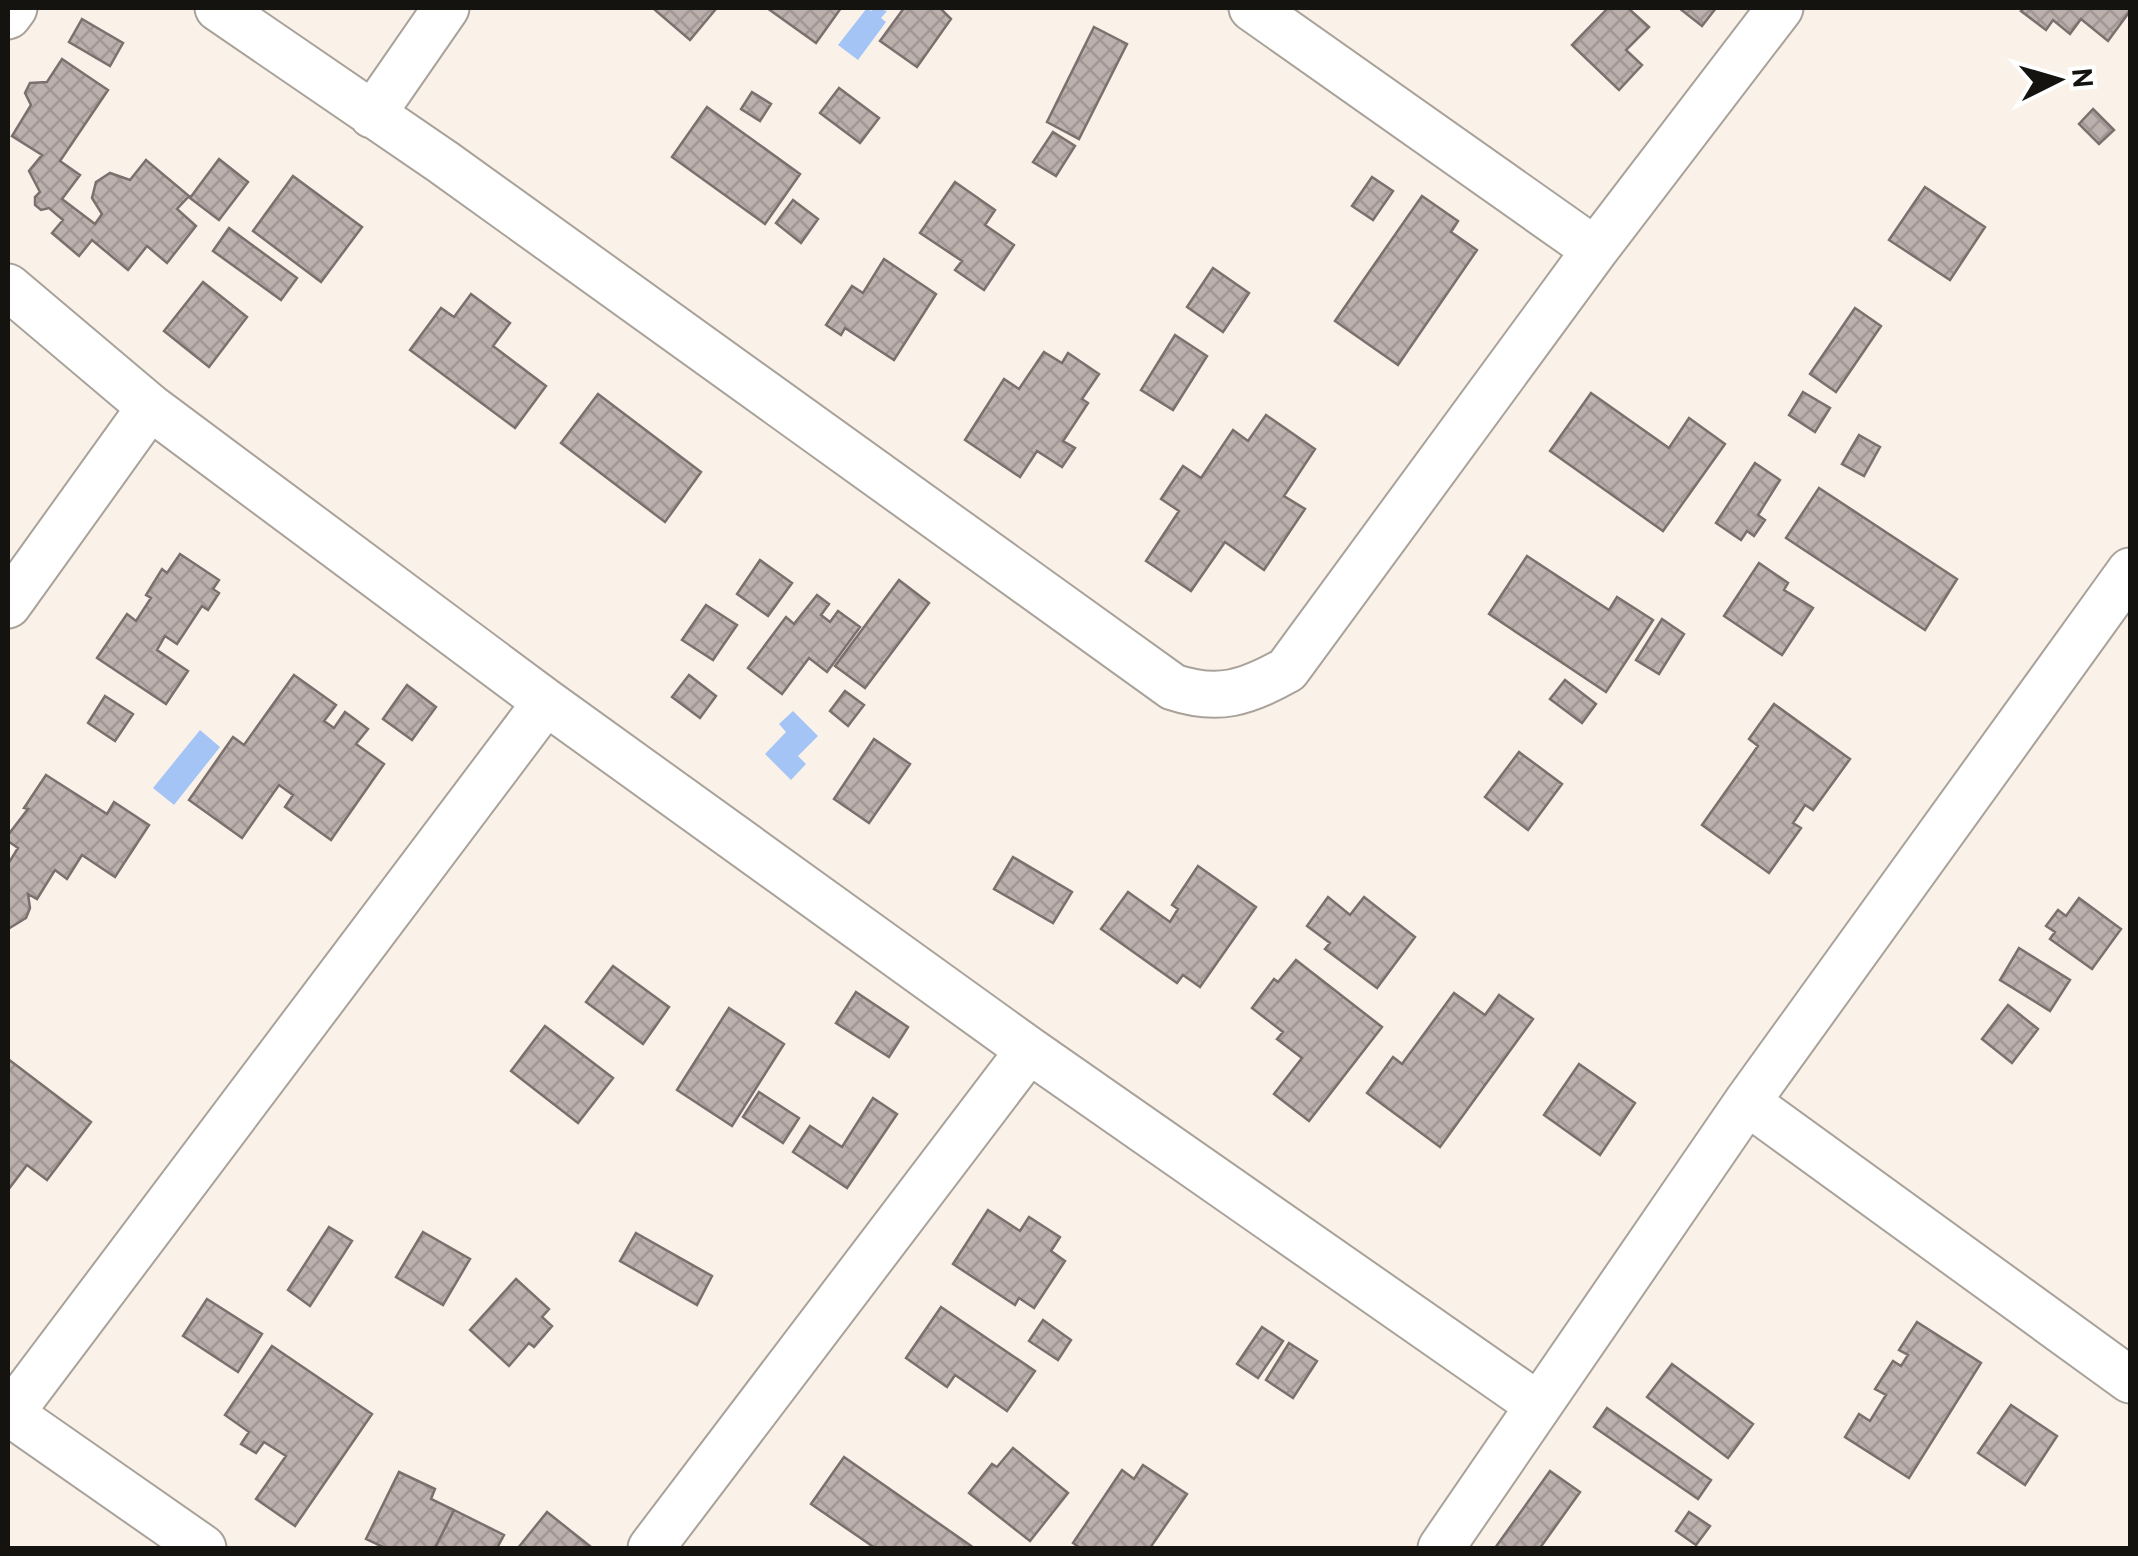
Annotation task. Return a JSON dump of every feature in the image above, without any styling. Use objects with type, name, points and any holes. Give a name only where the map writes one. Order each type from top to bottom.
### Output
[{"type":"street","points":[[8,16],[14,8]]},
{"type":"street","points":[[218,8],[443,162],[1173,687],[1202,696],[1259,686],[1287,670],[1595,250],[1780,8]]},
{"type":"street","points":[[372,115],[446,8]]},
{"type":"street","points":[[1252,8],[1595,250]]},
{"type":"street","points":[[8,287],[150,407],[546,702],[1028,1050],[1538,1405]]},
{"type":"street","points":[[8,605],[150,407]]},
{"type":"street","points":[[1441,1548],[1747,1102],[2114,628],[2130,571]]},
{"type":"street","points":[[203,1548],[9,1413],[546,702]]},
{"type":"street","points":[[651,1548],[1028,1050]]},
{"type":"street","points":[[1747,1102],[2130,1380]]},
{"type":"water","points":[[867,8],[887,11],[881,18],[886,22],[858,60],[838,45]]},
{"type":"water","points":[[793,711],[818,736],[798,756],[806,764],[791,780],[765,754],[786,732],[779,724]]},
{"type":"water","points":[[200,730],[220,747],[174,805],[153,788]]},
{"type":"building","points":[[656,8],[712,8],[715,10],[690,40]]},
{"type":"building","points":[[767,8],[841,8],[816,43]]},
{"type":"building","points":[[904,8],[940,8],[951,19],[917,67],[880,41]]},
{"type":"building","points":[[1608,8],[1628,8],[1649,27],[1626,50],[1642,65],[1619,90],[1572,45]]},
{"type":"building","points":[[1679,8],[1716,8],[1702,26]]},
{"type":"building","points":[[2021,11],[2130,11],[2108,41],[2081,19],[2070,34],[2053,20],[2046,30]]},
{"type":"building","points":[[82,19],[123,43],[110,66],[69,42]]},
{"type":"building","points":[[1094,27],[1127,44],[1079,139],[1047,122]]},
{"type":"building","points":[[62,59],[108,90],[60,161],[80,175],[62,199],[95,224],[102,214],[92,198],[96,182],[110,173],[130,180],[146,160],[189,196],[177,209],[196,226],[167,263],[147,246],[128,270],[92,240],[79,256],[52,233],[63,220],[49,208],[41,210],[35,205],[40,192],[29,171],[42,155],[12,136],[31,105],[25,93],[30,83],[47,82]]},
{"type":"building","points":[[839,88],[879,118],[860,143],[820,113]]},
{"type":"building","points":[[752,92],[771,104],[760,121],[741,109]]},
{"type":"building","points":[[707,107],[800,174],[765,224],[672,157]]},
{"type":"building","points":[[2093,109],[2114,130],[2099,144],[2079,124]]},
{"type":"building","points":[[1053,132],[1075,146],[1056,176],[1033,162]]},
{"type":"building","points":[[219,159],[248,182],[219,220],[190,198]]},
{"type":"building","points":[[293,176],[362,227],[321,282],[253,231]]},
{"type":"building","points":[[1372,177],[1393,191],[1373,220],[1352,206]]},
{"type":"building","points":[[955,182],[995,210],[985,225],[1014,245],[984,290],[955,270],[962,261],[920,233]]},
{"type":"building","points":[[1925,187],[1985,227],[1950,280],[1889,240]]},
{"type":"building","points":[[1422,196],[1458,221],[1451,232],[1477,250],[1398,365],[1335,321]]},
{"type":"building","points":[[793,200],[818,219],[801,243],[776,223]]},
{"type":"building","points":[[229,228],[297,278],[281,300],[213,251]]},
{"type":"building","points":[[884,259],[936,294],[894,360],[845,328],[841,335],[826,325],[852,286],[863,293]]},
{"type":"building","points":[[1213,268],[1249,293],[1223,332],[1187,307]]},
{"type":"building","points":[[203,282],[247,317],[209,367],[164,331]]},
{"type":"building","points":[[471,294],[510,323],[493,346],[546,386],[515,428],[410,350],[441,308],[454,317]]},
{"type":"building","points":[[1855,308],[1881,326],[1836,392],[1810,374]]},
{"type":"building","points":[[1175,335],[1207,356],[1173,410],[1141,390]]},
{"type":"building","points":[[1044,352],[1062,363],[1068,353],[1099,374],[1082,399],[1088,403],[1063,441],[1075,448],[1062,467],[1037,451],[1020,477],[965,440],[1004,379],[1019,389]]},
{"type":"building","points":[[1803,392],[1830,408],[1815,432],[1789,415]]},
{"type":"building","points":[[1591,393],[1669,448],[1689,418],[1725,444],[1663,531],[1550,451]]},
{"type":"building","points":[[598,394],[701,472],[665,522],[561,443]]},
{"type":"building","points":[[1266,415],[1315,449],[1284,496],[1305,509],[1264,570],[1225,542],[1191,591],[1146,561],[1179,511],[1161,499],[1183,466],[1201,478],[1233,430],[1248,441]]},
{"type":"building","points":[[1859,435],[1880,447],[1864,476],[1842,464]]},
{"type":"building","points":[[1755,463],[1780,480],[1758,515],[1765,520],[1754,536],[1747,531],[1741,540],[1716,523]]},
{"type":"building","points":[[1819,488],[1957,579],[1925,630],[1786,538]]},
{"type":"building","points":[[180,554],[219,580],[213,589],[219,593],[208,610],[202,606],[177,644],[165,636],[157,650],[188,671],[166,704],[97,658],[127,614],[136,621],[151,598],[146,595],[162,569],[167,573]]},
{"type":"building","points":[[1527,556],[1609,610],[1617,597],[1653,620],[1606,692],[1489,614]]},
{"type":"building","points":[[760,560],[792,583],[768,616],[737,594]]},
{"type":"building","points":[[1759,563],[1788,583],[1784,590],[1813,608],[1782,655],[1724,616]]},
{"type":"building","points":[[899,580],[929,603],[865,688],[835,666]]},
{"type":"building","points":[[817,595],[829,604],[821,615],[830,622],[838,611],[860,627],[827,672],[809,658],[782,694],[748,668],[786,617],[794,624]]},
{"type":"building","points":[[706,605],[737,625],[713,660],[682,640]]},
{"type":"building","points":[[1662,619],[1684,634],[1659,674],[1636,660]]},
{"type":"building","points":[[294,675],[336,705],[324,721],[334,728],[345,712],[368,729],[356,744],[384,764],[331,840],[285,807],[293,795],[279,785],[242,838],[189,800],[233,737],[244,745]]},
{"type":"building","points":[[689,675],[716,696],[700,718],[672,697]]},
{"type":"building","points":[[1565,680],[1596,704],[1582,723],[1550,699]]},
{"type":"building","points":[[407,685],[436,707],[412,740],[383,719]]},
{"type":"building","points":[[845,691],[864,705],[848,726],[830,711]]},
{"type":"building","points":[[105,696],[133,714],[115,741],[88,723]]},
{"type":"building","points":[[1774,704],[1850,759],[1813,810],[1805,805],[1793,823],[1801,828],[1769,873],[1702,825],[1758,746],[1749,739]]},
{"type":"building","points":[[874,739],[910,764],[869,823],[834,799]]},
{"type":"building","points":[[1519,752],[1562,784],[1528,830],[1485,797]]},
{"type":"building","points":[[46,775],[107,814],[114,802],[149,825],[115,877],[82,855],[67,879],[55,870],[37,899],[28,894],[30,908],[26,918],[8,929],[8,864],[18,848],[8,841],[8,835]]},
{"type":"building","points":[[1013,857],[1072,892],[1053,923],[994,889]]},
{"type":"building","points":[[1198,866],[1256,907],[1200,987],[1183,975],[1177,983],[1101,929],[1128,892],[1170,922],[1178,909],[1172,905]]},
{"type":"building","points":[[1328,897],[1350,915],[1364,897],[1415,937],[1377,988],[1325,949],[1330,943],[1307,926]]},
{"type":"building","points":[[2079,898],[2121,929],[2092,969],[2050,939],[2055,932],[2046,926],[2058,910],[2066,916]]},
{"type":"building","points":[[2019,948],[2070,980],[2050,1011],[2000,980]]},
{"type":"building","points":[[1296,960],[1382,1027],[1309,1121],[1274,1094],[1302,1058],[1277,1039],[1283,1032],[1252,1008],[1274,979],[1278,982]]},
{"type":"building","points":[[613,966],[669,1007],[643,1044],[586,1002]]},
{"type":"building","points":[[856,992],[908,1027],[889,1057],[836,1023]]},
{"type":"building","points":[[1454,993],[1485,1015],[1499,995],[1533,1019],[1440,1147],[1367,1093],[1393,1057],[1402,1064]]},
{"type":"building","points":[[2008,1005],[2038,1029],[2012,1063],[1982,1039]]},
{"type":"building","points":[[729,1008],[784,1044],[732,1126],[677,1090]]},
{"type":"building","points":[[545,1026],[613,1078],[578,1123],[511,1071]]},
{"type":"building","points":[[8,1059],[91,1122],[47,1180],[27,1165],[8,1190]]},
{"type":"building","points":[[1579,1064],[1635,1103],[1600,1155],[1544,1115]]},
{"type":"building","points":[[759,1092],[799,1118],[783,1143],[743,1117]]},
{"type":"building","points":[[873,1098],[897,1114],[847,1188],[793,1152],[810,1126],[842,1147]]},
{"type":"building","points":[[988,1210],[1020,1231],[1029,1217],[1060,1237],[1051,1251],[1065,1261],[1034,1308],[1019,1298],[1015,1305],[953,1264]]},
{"type":"building","points":[[329,1227],[352,1241],[310,1306],[288,1290]]},
{"type":"building","points":[[423,1232],[470,1259],[443,1305],[396,1277]]},
{"type":"building","points":[[636,1233],[712,1276],[697,1305],[620,1261]]},
{"type":"building","points":[[516,1279],[549,1309],[542,1317],[552,1326],[534,1347],[529,1343],[509,1366],[470,1330]]},
{"type":"building","points":[[207,1299],[262,1334],[238,1372],[183,1336]]},
{"type":"building","points":[[941,1307],[1035,1371],[1007,1411],[955,1375],[947,1387],[906,1358]]},
{"type":"building","points":[[1043,1320],[1071,1340],[1058,1360],[1029,1341]]},
{"type":"building","points":[[1917,1322],[1981,1363],[1909,1478],[1845,1437],[1859,1414],[1870,1421],[1886,1395],[1875,1389],[1893,1361],[1901,1366],[1908,1355],[1899,1350]]},
{"type":"building","points":[[1262,1327],[1283,1341],[1258,1378],[1237,1364]]},
{"type":"building","points":[[1289,1343],[1317,1361],[1293,1398],[1266,1380]]},
{"type":"building","points":[[272,1346],[372,1414],[295,1526],[256,1499],[286,1456],[264,1442],[256,1453],[241,1444],[249,1432],[225,1415]]},
{"type":"building","points":[[1672,1364],[1753,1424],[1728,1458],[1647,1397]]},
{"type":"building","points":[[2011,1405],[2057,1436],[2025,1485],[1978,1453]]},
{"type":"building","points":[[1607,1408],[1711,1480],[1698,1499],[1594,1427]]},
{"type":"building","points":[[1013,1448],[1068,1493],[1030,1541],[969,1493],[992,1464],[997,1467]]},
{"type":"building","points":[[844,1457],[974,1548],[875,1548],[811,1504]]},
{"type":"building","points":[[1143,1465],[1187,1494],[1150,1548],[1080,1548],[1073,1543],[1122,1470],[1134,1479]]},
{"type":"building","points":[[1550,1471],[1580,1492],[1540,1548],[1495,1548]]},
{"type":"building","points":[[399,1472],[435,1489],[431,1499],[454,1510],[435,1548],[385,1548],[366,1539]]},
{"type":"building","points":[[454,1510],[504,1535],[497,1548],[435,1548]]},
{"type":"building","points":[[547,1512],[591,1547],[518,1548]]},
{"type":"building","points":[[1689,1512],[1710,1526],[1696,1545],[1676,1531]]}]
